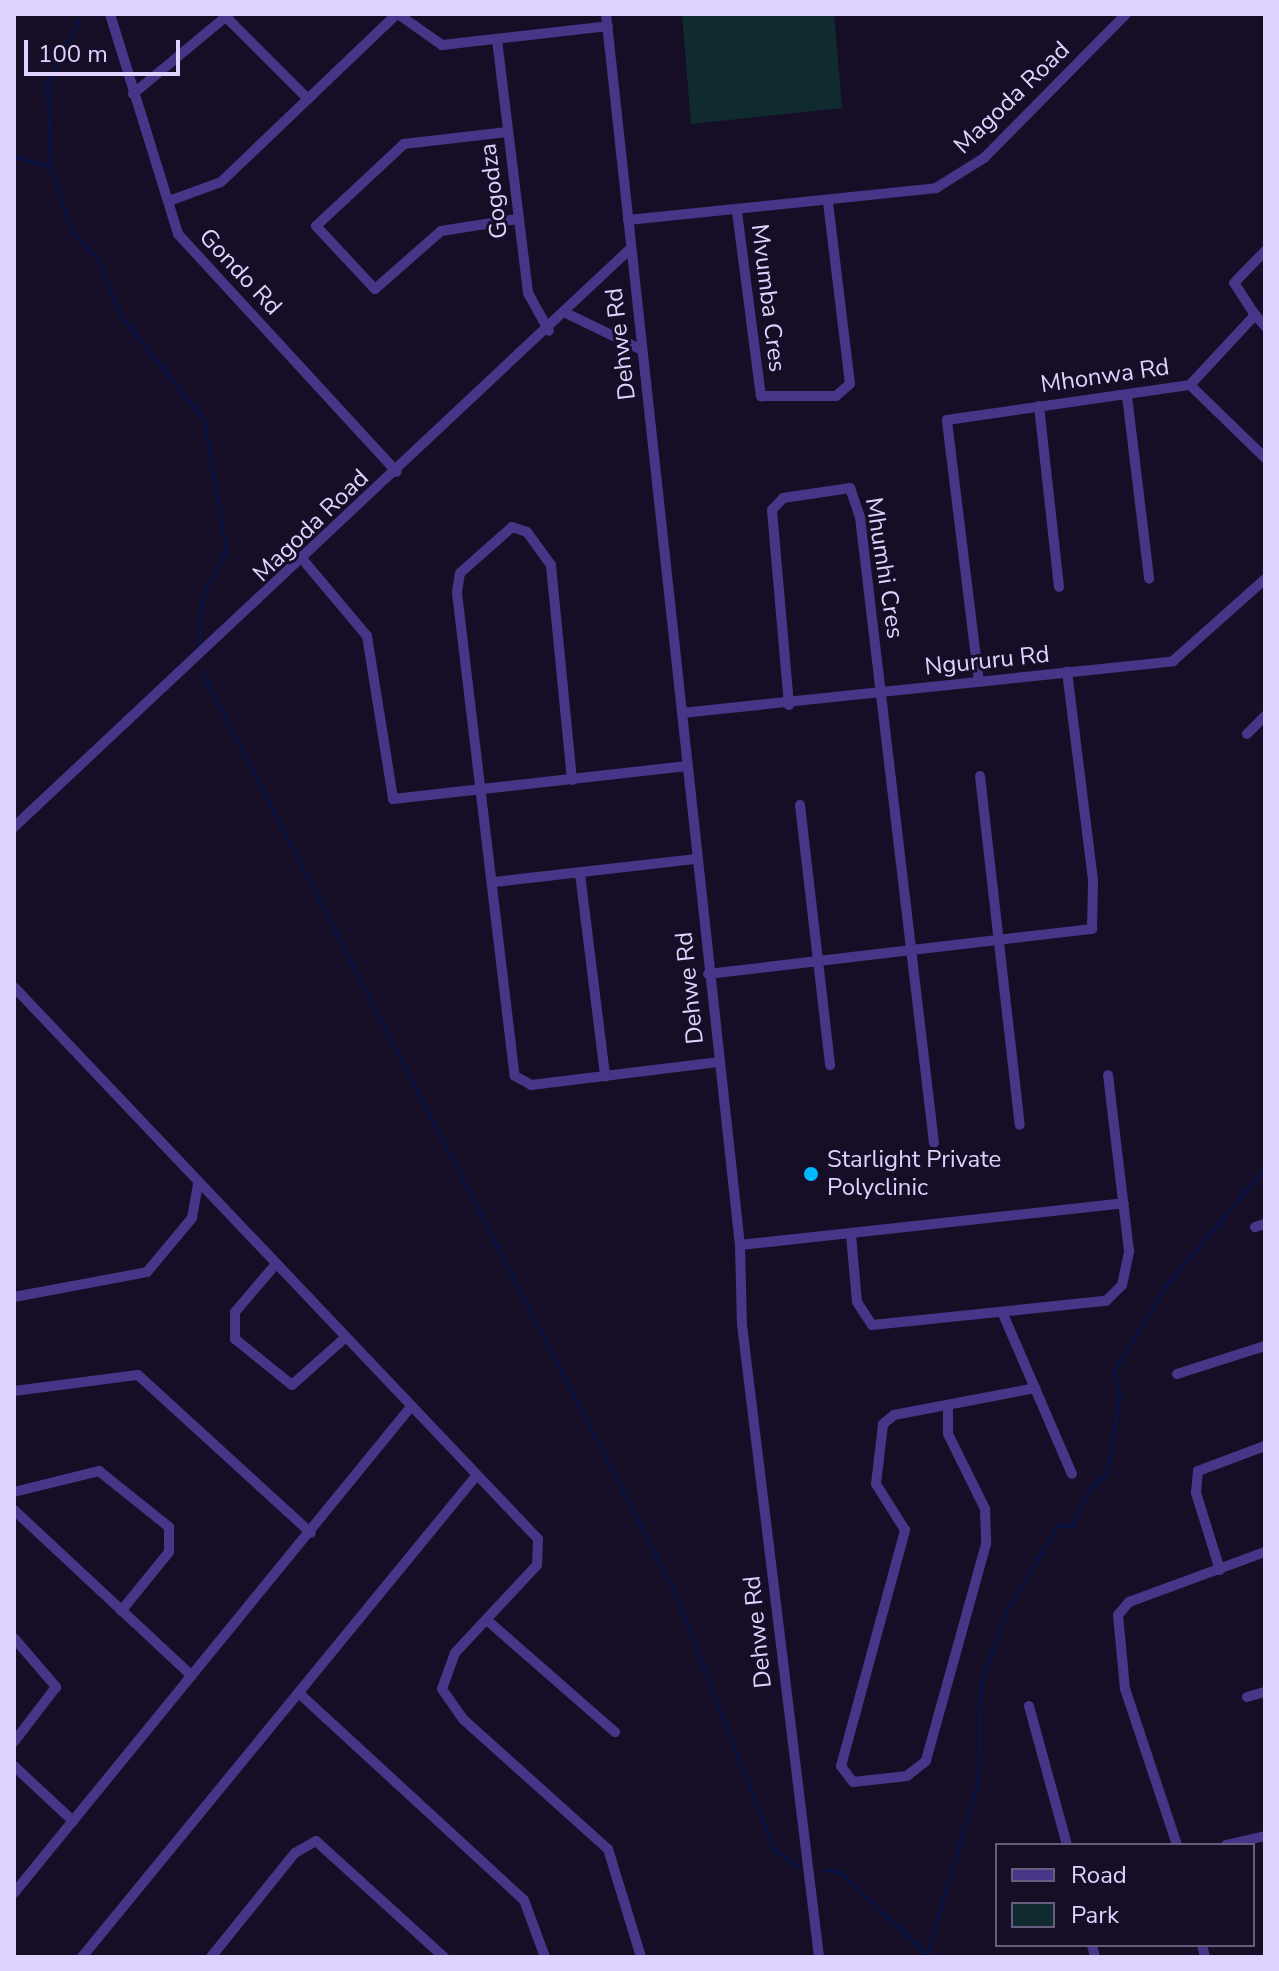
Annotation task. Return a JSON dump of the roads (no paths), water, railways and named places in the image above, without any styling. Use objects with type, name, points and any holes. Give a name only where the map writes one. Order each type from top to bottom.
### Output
[{"type":"street","name":"Gondo Rd","points":[[110,14],[133,94],[185,245],[397,472]]},
{"type":"street","points":[[169,201],[221,182],[397,14],[435,44],[497,40],[608,26]]},
{"type":"street","name":"Dehwe Rd","points":[[606,14],[708,974],[740,1245],[742,1325],[819,1957]]},
{"type":"street","name":"Magoda Road","points":[[628,220],[737,212],[921,192],[963,174],[1126,14]]},
{"type":"street","points":[[133,94],[227,15],[308,99]]},
{"type":"street","name":"Gogodza","points":[[497,40],[528,293],[549,331]]},
{"type":"street","points":[[507,132],[404,144],[316,226],[375,289],[441,231],[517,219]]},
{"type":"street","name":"Mvumba Cres","points":[[737,212],[761,396],[836,396],[850,384],[828,202]]},
{"type":"street","name":"Magoda Road","points":[[14,827],[568,314],[630,249]]},
{"type":"street","points":[[1265,251],[1234,287],[1265,326]]},
{"type":"street","points":[[568,314],[640,349]]},
{"type":"street","name":"Mhonwa Rd","points":[[979,682],[946,425],[952,417],[1127,396],[1190,385],[1255,315]]},
{"type":"street","points":[[1190,385],[1265,458]]},
{"type":"street","points":[[1127,396],[1149,579]]},
{"type":"street","points":[[1039,406],[1059,587]]},
{"type":"street","name":"Mhumhi Cres","points":[[789,705],[772,510],[783,498],[850,488],[859,506],[881,693]]},
{"type":"street","points":[[572,780],[551,565],[535,539],[512,527],[472,560],[457,584],[484,791],[515,1076],[531,1085],[718,1062]]},
{"type":"street","points":[[304,561],[367,636],[389,794],[406,802],[687,766]]},
{"type":"street","name":"Ngururu Rd","points":[[682,713],[789,705],[1176,660],[1265,579]]},
{"type":"street","points":[[708,974],[1081,933],[1095,924],[1067,672]]},
{"type":"street","points":[[881,693],[908,950],[934,1143]]},
{"type":"street","points":[[1247,734],[1265,716]]},
{"type":"street","points":[[980,776],[996,940],[1020,1125]]},
{"type":"street","points":[[800,805],[830,1065]]},
{"type":"street","points":[[494,882],[697,859]]},
{"type":"street","points":[[580,874],[605,1076]]},
{"type":"street","points":[[14,987],[539,1545],[537,1565],[446,1667],[444,1698],[608,1849],[641,1957]]},
{"type":"street","points":[[851,1235],[857,1302],[872,1325],[1003,1314],[1115,1295],[1128,1270],[1124,1203],[1108,1075]]},
{"type":"street","points":[[14,1297],[147,1272],[192,1218],[198,1185]]},
{"type":"street","points":[[740,1245],[1124,1203]]},
{"type":"street","points":[[276,1264],[235,1312],[235,1339],[292,1385],[345,1338]]},
{"type":"street","points":[[1003,1314],[1072,1474]]},
{"type":"street","points":[[1177,1374],[1265,1346]]},
{"type":"street","points":[[14,1391],[138,1375],[311,1533]]},
{"type":"street","points":[[948,1406],[948,1434],[985,1509],[986,1544],[926,1761],[907,1776],[853,1782],[841,1766],[905,1530],[878,1489],[878,1437],[894,1415],[1035,1388]]},
{"type":"street","points":[[14,1893],[311,1533],[409,1409]]},
{"type":"street","points":[[1220,1570],[1195,1478],[1204,1465],[1265,1446]]},
{"type":"street","points":[[14,1492],[99,1471],[169,1527],[169,1552],[121,1611]]},
{"type":"street","points":[[82,1957],[302,1696],[476,1476]]},
{"type":"street","points":[[14,1510],[192,1676]]},
{"type":"street","points":[[1176,1843],[1125,1689],[1118,1615],[1129,1602],[1265,1552]]},
{"type":"street","points":[[488,1621],[615,1732]]},
{"type":"street","points":[[14,1638],[56,1687],[14,1742]]},
{"type":"street","points":[[1247,1697],[1265,1692]]},
{"type":"street","points":[[302,1696],[524,1900],[545,1957]]},
{"type":"street","points":[[1029,1706],[1066,1843]]},
{"type":"street","points":[[14,1766],[73,1821]]},
{"type":"street","points":[[1235,1843],[1265,1836]]},
{"type":"street","points":[[211,1957],[295,1853],[316,1841],[444,1957]]},
{"type":"waterway","points":[[79,20],[47,83],[51,167],[72,232],[99,261],[120,315],[204,420],[226,550],[202,597],[199,647]]},
{"type":"waterway","points":[[14,156],[51,167]]},
{"type":"waterway","points":[[203,674],[674,1591],[774,1850],[798,1867]]},
{"type":"waterway","points":[[926,1957],[978,1781],[981,1681],[1007,1610],[1058,1525],[1072,1526],[1088,1492],[1107,1473],[1120,1391],[1113,1373],[1166,1285],[1265,1168]]},
{"type":"waterway","points":[[822,1870],[840,1872],[925,1953]]},
{"type":"place","name":"Starlight Private Polyclinic","points":[[811,1174]]}]
